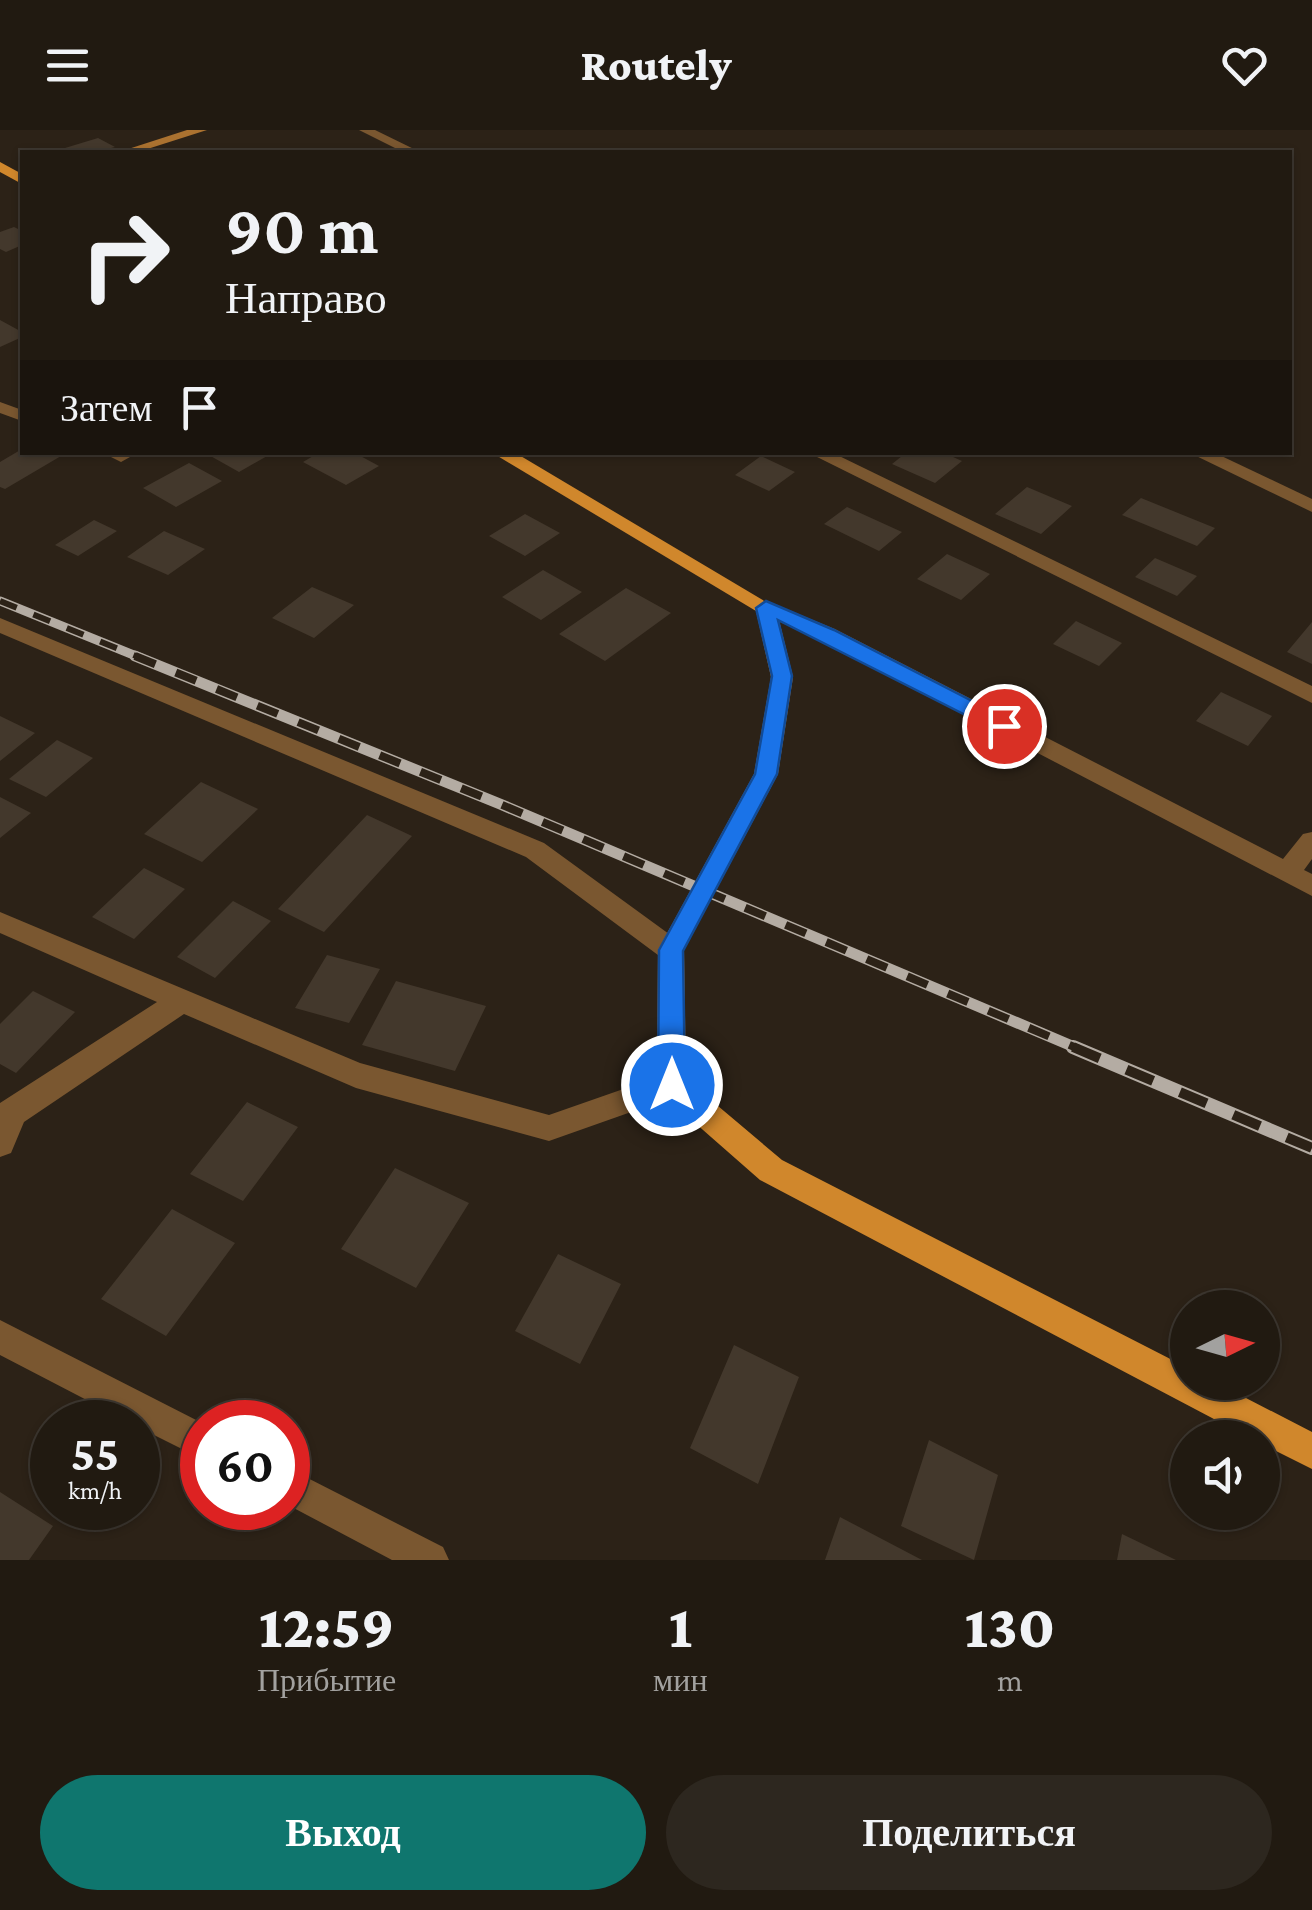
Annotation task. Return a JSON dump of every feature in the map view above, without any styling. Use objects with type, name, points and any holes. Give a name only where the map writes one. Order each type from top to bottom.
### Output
[{"type":"main road","points":[[505,455],[766,608],[782,676],[766,774],[671,950],[672,1085],[771,1170],[1312,1451]]},
{"type":"street","points":[[133,150],[201,130]]},
{"type":"street","points":[[365,130],[409,150]]},
{"type":"street","points":[[822,455],[1312,695]]},
{"type":"street","points":[[1203,455],[1312,506]]},
{"type":"street","points":[[766,608],[827,634],[1312,886]]},
{"type":"street","points":[[0,625],[535,850],[671,950]]},
{"type":"street","points":[[1288,873],[1312,841]]},
{"type":"street","points":[[0,922],[356,1075],[549,1128],[672,1085]]},
{"type":"street","points":[[0,1143],[6,1115],[182,1000]]},
{"type":"street","points":[[0,1337],[180,1431]]},
{"type":"street","points":[[310,1497],[430,1560]]},
{"type":"building","points":[[98,138],[115,147],[104,150],[65,148]]},
{"type":"building","points":[[14,227],[20,230],[20,246],[6,252],[0,249],[0,232]]},
{"type":"building","points":[[0,320],[20,331],[20,338],[0,347]]},
{"type":"building","points":[[20,450],[20,455],[61,456],[5,489],[0,487],[0,462]]},
{"type":"building","points":[[209,455],[269,455],[239,472]]},
{"type":"building","points":[[315,455],[359,455],[379,466],[346,485],[303,462]]},
{"type":"building","points":[[903,455],[949,455],[962,461],[935,483],[892,464]]},
{"type":"building","points":[[761,456],[795,472],[769,491],[735,475]]},
{"type":"building","points":[[189,463],[222,481],[176,507],[143,488]]},
{"type":"building","points":[[1027,487],[1072,506],[1041,534],[995,514]]},
{"type":"building","points":[[1141,498],[1215,528],[1197,546],[1122,515]]},
{"type":"building","points":[[847,507],[902,532],[879,551],[824,524]]},
{"type":"building","points":[[525,514],[560,533],[525,556],[489,536]]},
{"type":"building","points":[[94,520],[117,531],[78,556],[55,545]]},
{"type":"building","points":[[164,531],[205,549],[168,575],[127,557]]},
{"type":"building","points":[[947,554],[990,574],[961,600],[917,579]]},
{"type":"building","points":[[1155,558],[1197,576],[1177,596],[1135,577]]},
{"type":"building","points":[[543,570],[582,592],[541,620],[502,597]]},
{"type":"building","points":[[312,587],[354,605],[314,638],[272,618]]},
{"type":"building","points":[[626,588],[671,613],[605,661],[559,634]]},
{"type":"building","points":[[1076,621],[1122,643],[1099,666],[1053,644]]},
{"type":"building","points":[[1312,622],[1312,664],[1287,652]]},
{"type":"building","points":[[1221,692],[1272,716],[1248,746],[1196,721]]},
{"type":"building","points":[[0,716],[35,733],[0,761]]},
{"type":"building","points":[[57,740],[93,758],[46,797],[9,779]]},
{"type":"building","points":[[201,782],[258,809],[202,862],[144,834]]},
{"type":"building","points":[[0,797],[31,813],[0,838]]},
{"type":"building","points":[[367,815],[412,836],[324,932],[278,909]]},
{"type":"building","points":[[144,868],[185,889],[134,939],[92,917]]},
{"type":"building","points":[[233,901],[271,921],[215,978],[177,957]]},
{"type":"building","points":[[327,955],[380,969],[349,1023],[295,1008]]},
{"type":"building","points":[[396,981],[486,1006],[455,1071],[362,1045]]},
{"type":"building","points":[[33,991],[75,1012],[16,1073],[0,1064],[0,1024]]},
{"type":"building","points":[[247,1102],[298,1127],[243,1201],[190,1174]]},
{"type":"building","points":[[395,1168],[469,1203],[416,1288],[341,1249]]},
{"type":"building","points":[[172,1209],[235,1243],[166,1336],[101,1299]]},
{"type":"building","points":[[558,1254],[621,1284],[580,1364],[515,1331]]},
{"type":"building","points":[[734,1345],[799,1377],[758,1484],[690,1448]]},
{"type":"building","points":[[929,1440],[998,1475],[974,1560],[901,1526]]},
{"type":"building","points":[[0,1492],[30,1511],[30,1530],[50,1530],[29,1560],[0,1560]]},
{"type":"building","points":[[840,1517],[922,1560],[825,1560]]},
{"type":"building","points":[[1122,1534],[1176,1560],[1117,1560]]},
{"type":"railway","points":[[0,601],[141,658]]},
{"type":"railway","points":[[135,656],[500,804],[1079,1049]]},
{"type":"railway","points":[[1073,1047],[1312,1148]]},
{"type":"route","points":[[672,1085],[671,950],[766,774],[782,676],[766,608],[827,634],[1004,726]]}]
